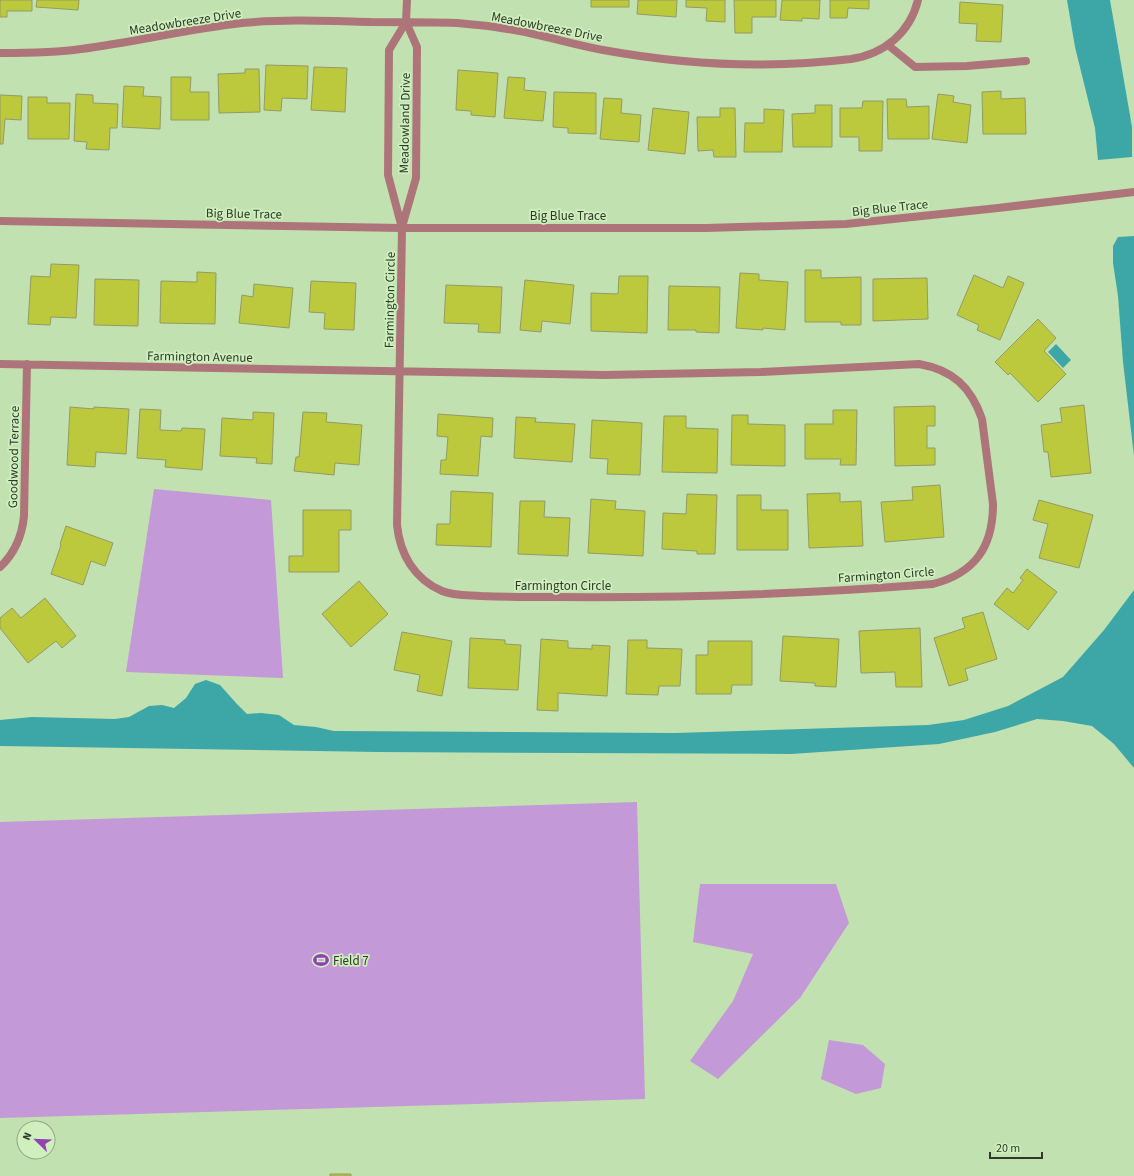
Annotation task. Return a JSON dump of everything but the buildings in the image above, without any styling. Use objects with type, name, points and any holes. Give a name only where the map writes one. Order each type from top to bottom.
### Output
[{"type":"street","name":"Meadowland Drive","points":[[402,228],[416,178],[417,47],[406,22],[407,0]]},
{"type":"street","name":"Meadowbreeze Drive","points":[[0,53],[79,50],[186,30],[243,23],[302,20],[458,23],[506,28],[600,50],[654,58],[708,64],[763,65],[851,59],[877,52],[898,37],[907,27],[918,0]]},
{"type":"street","name":"Meadowland Drive","points":[[402,228],[388,175],[389,50],[406,22]]},
{"type":"street","points":[[888,45],[915,67],[967,66],[1026,61]]},
{"type":"street","name":"Big Blue Trace","points":[[0,221],[402,228],[706,228],[846,224],[1134,192]]},
{"type":"street","name":"Farmington Circle","points":[[400,372],[604,375],[761,372],[919,364],[932,366],[944,370],[964,386],[978,407],[982,419],[993,504],[991,531],[984,549],[968,568],[946,581],[933,584],[755,594],[620,597],[455,594],[443,591],[431,585],[421,578],[412,568],[402,550],[398,538],[397,525],[402,228]]},
{"type":"street","name":"Farmington Avenue","points":[[0,364],[400,372]]},
{"type":"street","name":"Goodwood Terrace","points":[[0,567],[12,553],[18,542],[24,516],[27,364]]},
{"type":"shaded area","points":[[154,489],[271,500],[283,678],[126,672]]},
{"type":"shaded area","name":"Field 7","points":[[637,802],[645,1099],[0,1118],[0,822]]},
{"type":"shaded area","points":[[700,884],[836,884],[849,923],[800,998],[718,1079],[690,1061],[733,1001],[753,954],[693,942]]},
{"type":"shaded area","points":[[829,1040],[863,1045],[885,1064],[881,1088],[856,1094],[821,1079]]},
{"type":"water","points":[[1067,0],[1110,0],[1132,127],[1132,157],[1098,160],[1095,128],[1075,47]]},
{"type":"water","points":[[1134,236],[1134,456],[1123,362],[1118,296],[1113,263],[1113,246],[1118,237]]},
{"type":"water","points":[[1056,344],[1071,360],[1063,368],[1048,352]]},
{"type":"water","points":[[1134,590],[1134,768],[1114,744],[1092,726],[1063,721],[1037,719],[995,732],[939,744],[791,754],[378,752],[0,746],[0,720],[32,717],[115,719],[129,717],[149,706],[162,705],[174,708],[186,698],[195,684],[206,680],[220,685],[247,714],[261,713],[279,715],[294,725],[316,727],[334,731],[675,733],[928,725],[964,720],[1008,706],[1063,677],[1104,630]]},
{"type":"place","name":"Field 7","points":[[321,960]]}]
